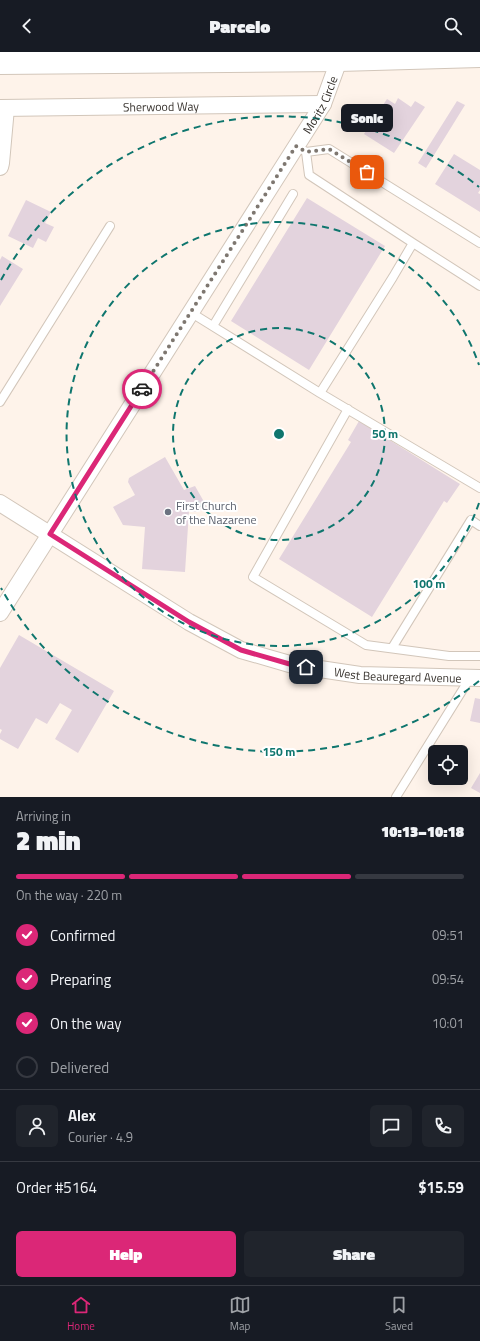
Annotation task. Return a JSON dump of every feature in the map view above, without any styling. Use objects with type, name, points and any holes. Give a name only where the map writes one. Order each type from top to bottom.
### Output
[{"type":"main road","points":[[0,63],[71,57],[347,57],[383,55],[480,56]]},
{"type":"street","name":"Moritz Circle","points":[[0,613],[190,312],[301,149],[347,57]]},
{"type":"street","name":"Sherwood Way","points":[[3,108],[323,104]]},
{"type":"street","points":[[0,167],[3,108]]},
{"type":"street","name":"West Beauregard Avenue","points":[[0,503],[189,622],[241,650],[293,665],[360,675],[475,678]]},
{"type":"lane","points":[[0,52],[0,63]]},
{"type":"lane","points":[[480,243],[329,149],[301,149],[309,175],[480,286]]},
{"type":"lane","points":[[213,326],[292,194]]},
{"type":"lane","points":[[0,402],[110,226]]},
{"type":"lane","points":[[320,392],[413,243]]},
{"type":"lane","points":[[190,312],[480,488]]},
{"type":"lane","points":[[348,409],[253,577],[366,645],[449,656],[480,656]]},
{"type":"lane","points":[[392,648],[471,520],[480,526]]},
{"type":"lane","points":[[396,797],[475,678]]},
{"type":"building","points":[[398,98],[411,107],[415,101],[425,107],[394,153],[364,134],[387,99],[395,104]]},
{"type":"building","points":[[457,101],[465,105],[426,168],[418,163]]},
{"type":"building","points":[[454,154],[480,170],[480,190],[478,193],[480,194],[480,212],[435,184]]},
{"type":"building","points":[[307,198],[385,246],[309,370],[231,321]]},
{"type":"building","points":[[26,200],[51,212],[45,223],[54,227],[46,242],[38,238],[33,248],[8,236]]},
{"type":"building","points":[[2,256],[23,269],[0,306],[0,260]]},
{"type":"building","points":[[359,421],[460,484],[447,503],[444,501],[372,617],[279,559],[351,442],[348,440]]},
{"type":"building","points":[[165,457],[184,490],[195,486],[207,507],[198,512],[189,511],[185,572],[142,569],[145,527],[123,525],[113,507],[135,495],[128,482],[129,478]]},
{"type":"building","points":[[19,635],[114,691],[78,753],[55,739],[72,710],[60,703],[47,724],[36,718],[18,749],[0,739],[2,730],[0,729],[0,668]]},
{"type":"building","points":[[475,698],[480,699],[480,723],[470,721]]},
{"type":"building","points":[[480,773],[480,793],[471,788]]},
{"type":"way so far","points":[[142,389],[296,146],[306,152],[329,149],[367,172]]},
{"type":"place","name":"Sonic","points":[[367,172]]},
{"type":"place","name":"First Church of the Nazarene","points":[[168,512]]},
{"type":"route","points":[[142,389],[50,534],[189,622],[241,650],[293,665],[306,667]]}]
